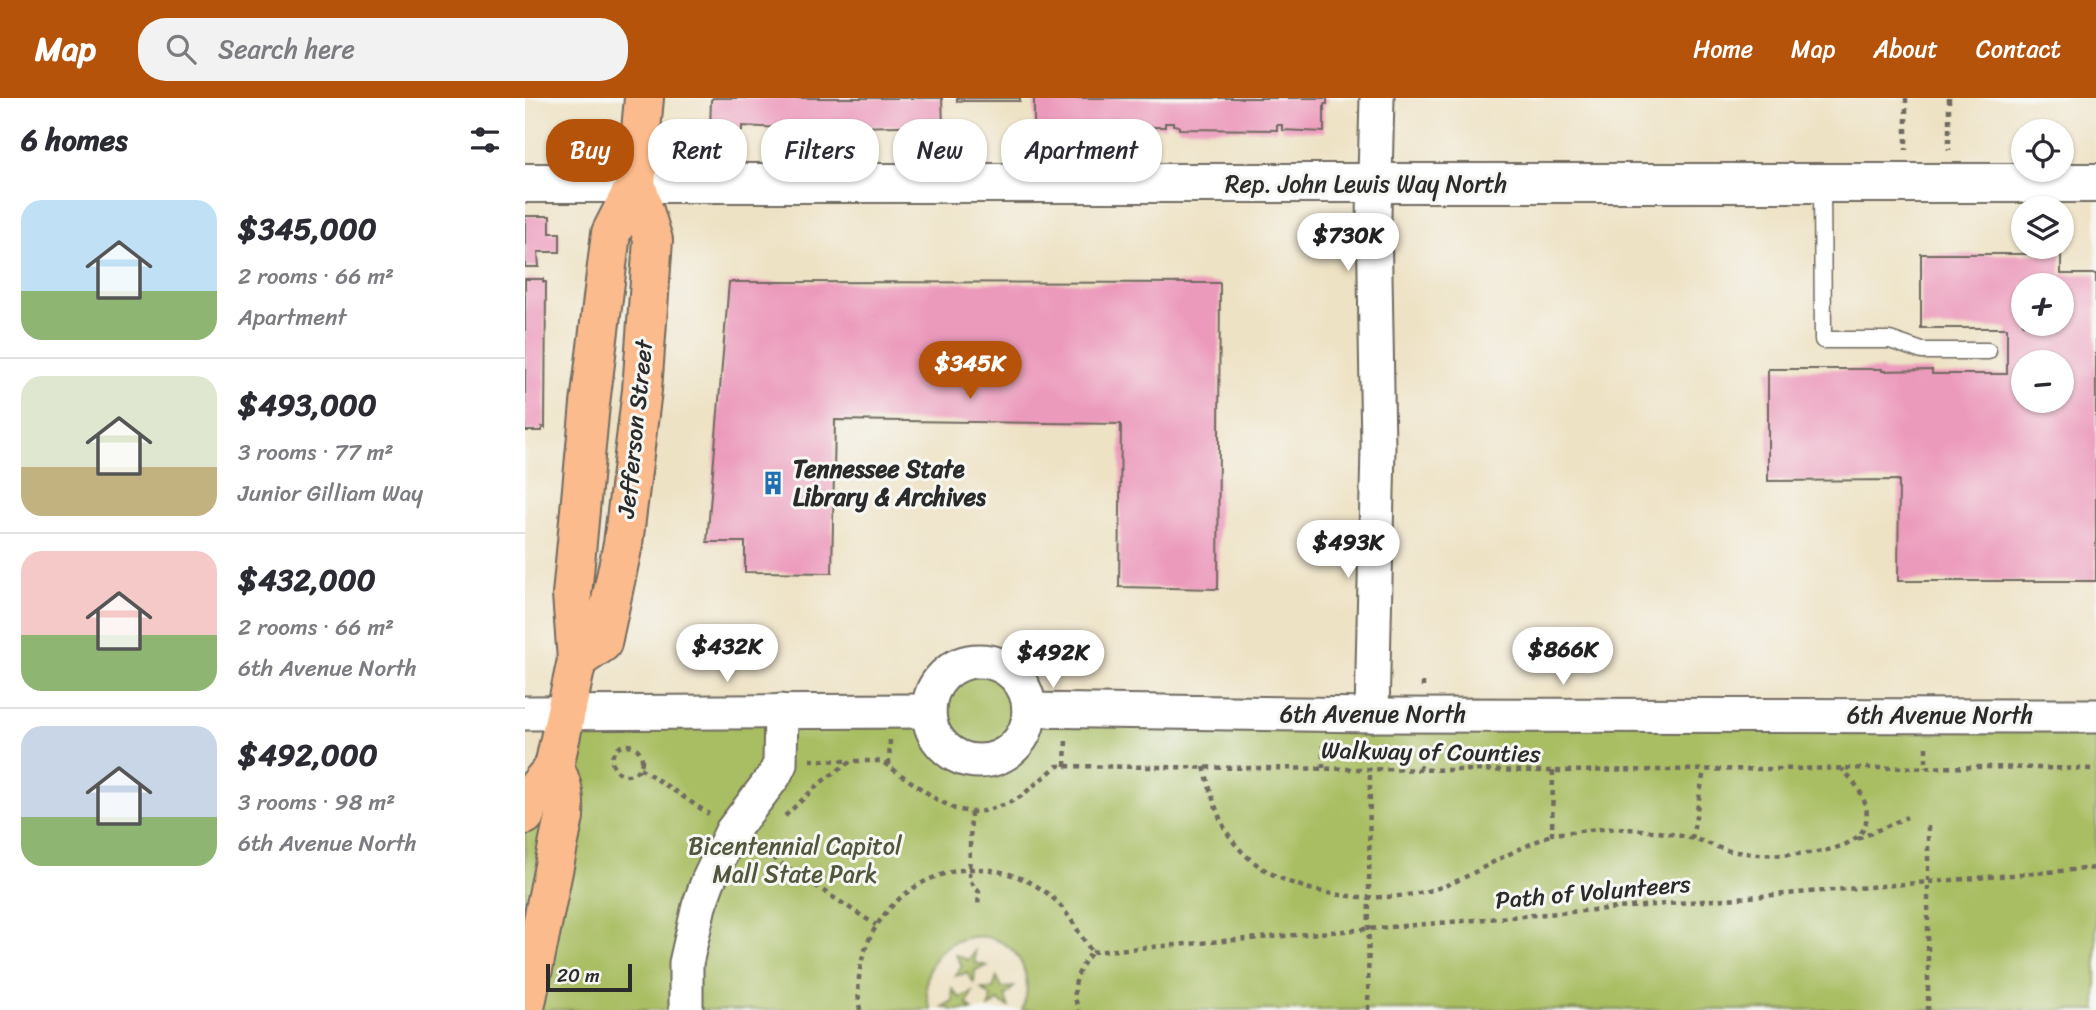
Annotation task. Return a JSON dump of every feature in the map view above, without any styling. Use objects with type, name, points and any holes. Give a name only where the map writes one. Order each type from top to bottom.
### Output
[{"type":"main road","name":"Jefferson Street","points":[[525,814],[531,795],[554,767],[577,660],[572,595],[590,404],[611,233],[636,184],[645,98]]},
{"type":"main road","name":"Jefferson Street","points":[[577,660],[602,643],[623,544],[642,390],[653,240],[636,184]]},
{"type":"main road","name":"Jefferson Street","points":[[525,1008],[564,817],[565,795],[554,767]]},
{"type":"street","points":[[1372,715],[1378,447],[1374,217],[1377,98]]},
{"type":"street","name":"Rep. John Lewis Way North","points":[[525,183],[2096,183]]},
{"type":"street","points":[[981,661],[998,664],[1011,673],[1023,687],[1029,710],[1025,729],[1016,744],[1004,754],[981,761],[961,758],[940,743],[930,725],[929,710],[933,690],[944,675],[966,663],[981,661]]},
{"type":"street","points":[[686,1010],[686,962],[699,906],[716,863],[733,831],[780,764],[781,710]]},
{"type":"street","points":[[525,713],[929,710]]},
{"type":"street","name":"6th Avenue North","points":[[1029,710],[1372,715],[2096,716]]},
{"type":"lane","points":[[1822,183],[1823,340],[1891,340],[1922,351],[1988,351]]},
{"type":"path","points":[[1906,98],[1906,183]]},
{"type":"path","points":[[1949,98],[1949,183]]},
{"type":"path","points":[[1323,738],[1323,768]]},
{"type":"path","points":[[1420,769],[1421,738]]},
{"type":"path","points":[[630,745],[639,751],[642,759],[638,770],[630,775],[618,774],[612,758],[618,749],[630,745]]},
{"type":"path","points":[[780,822],[807,795],[851,761],[881,761],[936,799],[955,809],[971,812],[968,870],[969,880],[979,892],[978,907]]},
{"type":"path","name":"Walkway of Counties","points":[[971,812],[1007,804],[1020,797],[1057,765],[1553,771],[1985,767],[2096,769]]},
{"type":"path","points":[[1204,767],[1220,820],[1230,838],[1245,855],[1267,870],[1303,887],[1335,896],[1414,894],[1440,888],[1552,834],[1627,829],[1692,839],[1734,852],[1765,854],[1824,851],[1854,841],[1907,817]]},
{"type":"path","points":[[1368,1010],[1370,769]]},
{"type":"path","points":[[1841,769],[1857,785],[1865,809],[1864,829],[1854,841]]},
{"type":"path","points":[[1692,839],[1704,770]]},
{"type":"path","points":[[1552,834],[1553,771]]},
{"type":"path","points":[[1928,826],[1928,1010]]},
{"type":"path","points":[[753,860],[766,839]]},
{"type":"path","name":"Path of Volunteers","points":[[1092,952],[2096,868]]},
{"type":"path","points":[[860,1010],[859,965],[870,936],[888,908],[904,894],[932,878],[968,870],[989,870],[1038,886],[1058,902],[1075,921],[1092,952],[1077,974],[1076,1002],[1079,1010]]},
{"type":"green space","name":"Bicentennial Capitol Mall State Park","points":[[981,661],[997,665],[1009,672],[1027,697],[2096,716],[2096,1010],[1022,1010],[1027,982],[1017,956],[1002,942],[983,937],[963,939],[945,948],[932,963],[927,984],[931,1010],[525,1010],[525,815],[565,712],[930,698],[933,690],[949,671],[964,664]]},
{"type":"green space","points":[[975,951],[975,963],[987,966],[975,970],[974,983],[967,973],[955,976],[962,966],[956,955],[968,960]]},
{"type":"green space","points":[[997,977],[1002,988],[1014,987],[1005,996],[1009,1007],[998,1001],[989,1008],[991,996],[981,989],[993,989]]},
{"type":"green space","points":[[952,989],[960,998],[972,992],[967,1004],[973,1010],[942,1007],[953,1001]]},
{"type":"building","points":[[942,98],[943,119],[893,119],[893,126],[879,126],[879,119],[761,119],[761,127],[747,126],[747,119],[710,119],[711,100]]},
{"type":"building","points":[[957,98],[1020,98],[1020,101],[957,101]]},
{"type":"building","points":[[1034,98],[1327,98],[1327,104],[1324,104],[1324,132],[1282,130],[1282,125],[1277,125],[1277,130],[1179,129],[1179,126],[1173,123],[1165,123],[1165,127],[1162,127],[1162,119],[1034,119]]},
{"type":"building","points":[[525,216],[550,216],[550,233],[560,233],[560,252],[538,252],[539,267],[525,267]]},
{"type":"building","points":[[1921,254],[2011,254],[2011,259],[2061,259],[2061,273],[2011,273],[2011,336],[2074,336],[2074,274],[2096,274],[2096,581],[1898,581],[1899,480],[1768,481],[1768,369],[1932,370],[1932,374],[2007,374],[2007,328],[1921,328]]},
{"type":"building","points":[[525,279],[543,279],[543,282],[546,282],[545,428],[542,427],[542,431],[525,431]]},
{"type":"building","name":"Tennessee State Library & Archives","points":[[729,282],[1220,283],[1218,589],[1119,587],[1121,424],[835,420],[832,573],[745,572],[745,542],[707,542]]},
{"type":"place","name":"Tennessee State Library & Archives","points":[[773,483]]}]
